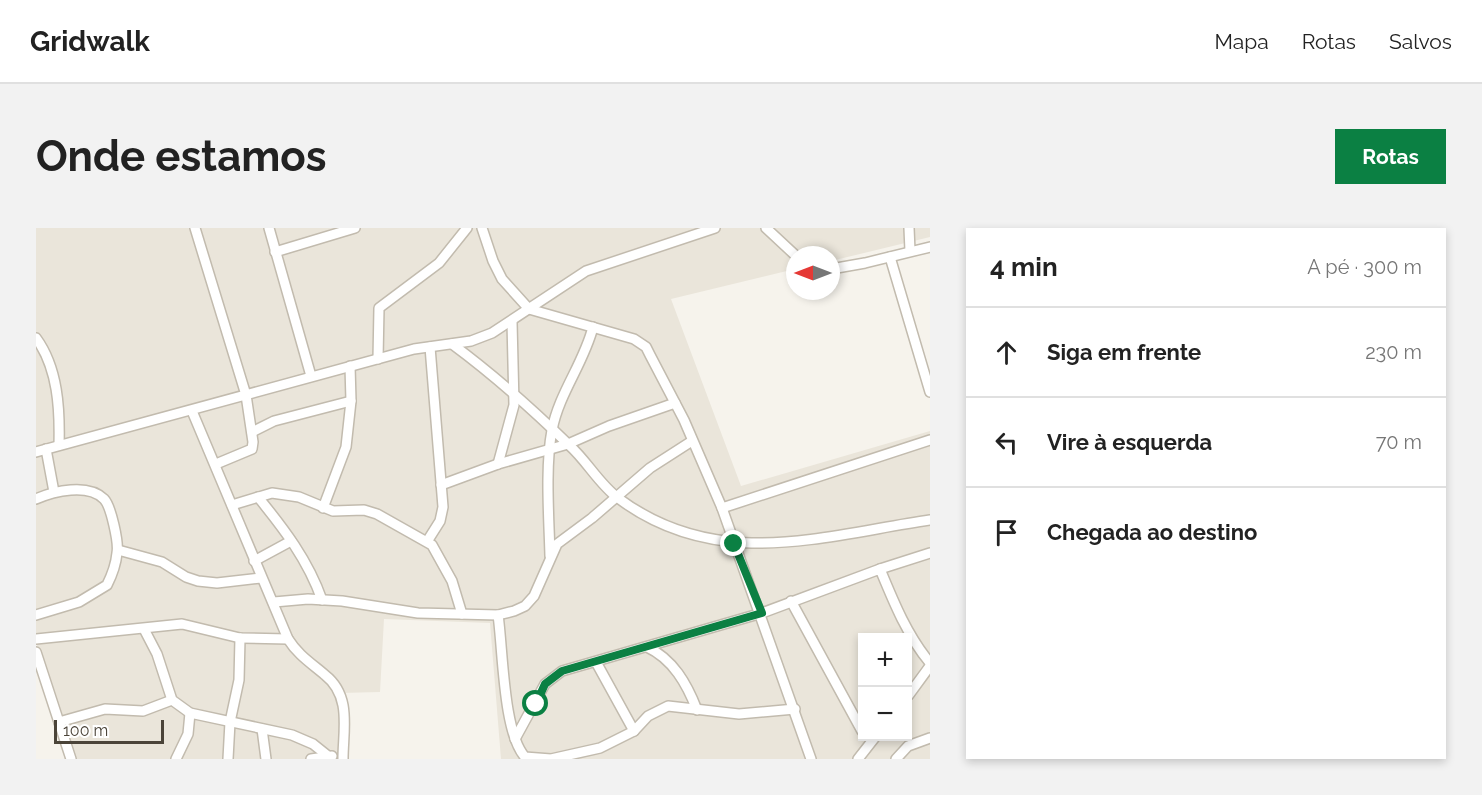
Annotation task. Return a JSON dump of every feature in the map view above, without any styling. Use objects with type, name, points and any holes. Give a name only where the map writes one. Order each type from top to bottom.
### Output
[{"type":"street","points":[[195,228],[246,395],[252,432],[252,449],[216,464]]},
{"type":"street","points":[[269,228],[311,376]]},
{"type":"street","points":[[275,252],[338,230],[355,228]]},
{"type":"street","points":[[378,359],[379,308],[439,263],[467,228]]},
{"type":"street","points":[[482,228],[492,261],[502,279],[529,309],[634,339],[646,347],[675,403],[722,508],[762,613],[811,759]]},
{"type":"street","points":[[54,492],[41,450],[192,411],[350,366],[430,347],[471,341],[512,322],[548,294],[601,264],[715,228]]},
{"type":"street","points":[[766,228],[786,247]]},
{"type":"street","points":[[909,228],[910,251]]},
{"type":"street","points":[[840,267],[930,247]]},
{"type":"street","points":[[890,257],[930,392]]},
{"type":"street","points":[[498,464],[514,405],[512,322]]},
{"type":"street","points":[[550,556],[552,431],[564,394],[585,351],[593,327]]},
{"type":"street","points":[[36,338],[45,351],[60,402],[59,446]]},
{"type":"street","points":[[452,344],[514,392],[568,444],[617,498],[661,523],[734,544],[802,541],[930,520]]},
{"type":"street","points":[[428,540],[440,521],[443,507],[430,347]]},
{"type":"street","points":[[323,508],[346,447],[351,401],[350,366]]},
{"type":"street","points":[[252,432],[274,421],[351,401]]},
{"type":"street","points":[[441,485],[498,464],[568,444],[609,426],[675,403]]},
{"type":"street","points":[[192,411],[288,639],[303,658],[328,676],[340,693],[346,726],[343,757],[328,756],[311,759]]},
{"type":"street","points":[[722,508],[930,440]]},
{"type":"street","points":[[274,602],[322,600],[418,613],[498,615],[525,606],[534,596],[557,544],[617,498],[650,468],[692,441]]},
{"type":"street","points":[[36,499],[54,492],[86,492],[104,498],[109,505],[118,550],[107,585],[79,602],[36,615]]},
{"type":"street","points":[[232,505],[272,493],[292,495],[323,508],[342,512],[370,511],[392,525],[428,540],[440,556],[452,581],[462,614]]},
{"type":"street","points":[[258,497],[313,574],[322,600]]},
{"type":"street","points":[[255,561],[291,541]]},
{"type":"street","points":[[118,550],[162,562],[186,577],[198,580],[217,583],[261,578]]},
{"type":"street","points":[[515,739],[545,684],[562,671],[762,613],[880,569],[930,554]]},
{"type":"street","points":[[880,569],[912,638],[930,664],[912,690]]},
{"type":"street","points":[[791,601],[858,724]]},
{"type":"street","points":[[498,615],[504,681],[515,739],[522,753],[531,759],[593,754],[634,731],[648,716],[663,707],[739,714],[795,709]]},
{"type":"street","points":[[36,639],[182,624],[240,638],[288,639]]},
{"type":"street","points":[[144,628],[157,654],[172,700],[190,713],[304,739],[328,756]]},
{"type":"street","points":[[228,759],[230,723],[239,680],[240,638]]},
{"type":"street","points":[[647,647],[669,661],[691,693],[697,710]]},
{"type":"street","points":[[36,652],[71,759]]},
{"type":"street","points":[[596,662],[634,731]]},
{"type":"street","points":[[59,722],[105,709],[143,711],[172,700]]},
{"type":"street","points":[[176,759],[188,734],[190,713]]},
{"type":"street","points":[[262,729],[266,759]]},
{"type":"street","points":[[896,759],[908,746],[930,738]]},
{"type":"street","points":[[858,759],[868,741]]},
{"type":"shaded area","points":[[36,228],[930,228],[930,237],[840,259],[840,246],[786,246],[786,271],[671,299],[741,486],[930,431],[930,759],[501,759],[490,623],[384,619],[380,692],[340,693],[343,759],[72,759],[36,642]]},
{"type":"route","points":[[536,704],[545,684],[562,671],[619,657],[762,613],[734,544]]}]
